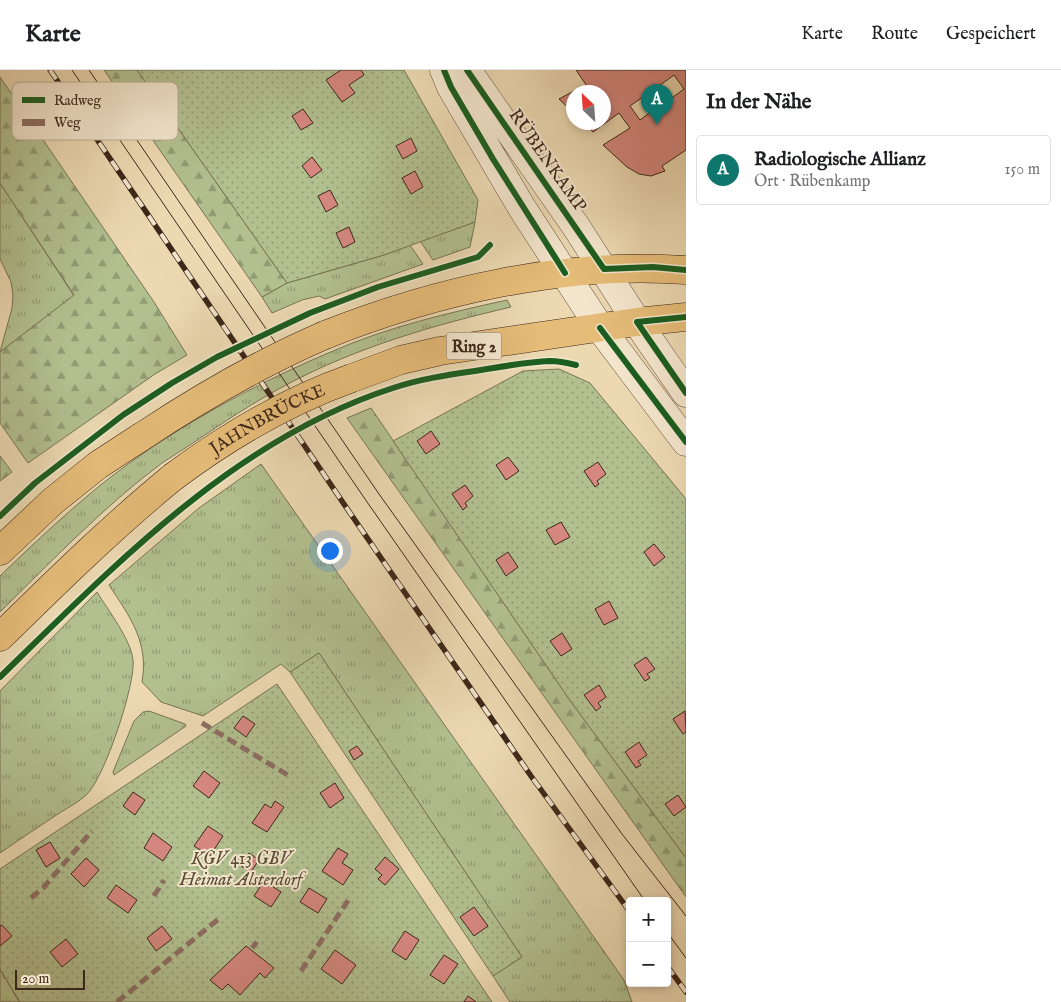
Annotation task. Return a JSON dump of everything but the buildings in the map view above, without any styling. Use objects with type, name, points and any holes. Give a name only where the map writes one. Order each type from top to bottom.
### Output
[{"type":"main road","points":[[0,551],[53,501],[98,465],[205,395],[287,351],[325,335],[362,320],[429,300],[480,288],[564,273],[604,269],[653,267],[686,270]]},
{"type":"main road","name":"Ring 2","points":[[600,328],[686,317]]},
{"type":"main road","name":"JAHNBRÜCKE","points":[[0,637],[93,546],[140,504],[200,457],[273,412],[319,390],[418,356],[600,328]]},
{"type":"street","points":[[444,70],[451,87],[493,159],[564,273],[600,328],[686,442]]},
{"type":"street","name":"RÜBENKAMP","points":[[467,70],[604,269],[637,322],[686,393]]},
{"type":"green space","points":[[104,70],[137,70],[145,82],[112,82]]},
{"type":"green space","points":[[137,70],[404,70],[478,200],[475,222],[384,255],[287,283],[178,128],[178,82],[145,82]]},
{"type":"green space","points":[[0,77],[12,95],[12,140],[43,140],[154,302],[187,355],[155,374],[28,463],[0,423],[0,352],[74,295],[0,183]]},
{"type":"green space","points":[[178,128],[287,283],[262,297],[153,140],[178,140]]},
{"type":"green space","points":[[0,183],[74,296],[0,352],[12,308],[13,294],[11,282],[0,259]]},
{"type":"green space","points":[[475,222],[470,247],[433,260],[420,241]]},
{"type":"green space","points":[[410,245],[423,264],[325,299],[319,296],[302,300],[272,313],[262,297],[287,283],[384,255]]},
{"type":"green space","points":[[507,300],[511,307],[453,321],[396,338],[340,359],[313,371],[251,405],[166,460],[140,480],[78,535],[0,612],[0,576],[48,530],[98,487],[181,429],[271,379],[354,342],[418,321]]},
{"type":"green space","points":[[559,369],[590,383],[686,499],[686,858],[569,699],[393,441],[523,371]]},
{"type":"green space","points":[[371,408],[569,699],[686,858],[686,897],[347,418]]},
{"type":"green space","points":[[0,456],[12,472],[0,481]]},
{"type":"green space","points":[[261,464],[624,980],[632,1002],[510,1002],[493,976],[522,957],[319,653],[290,672],[281,664],[203,716],[161,702],[142,682],[143,654],[136,630],[109,585],[199,508]]},
{"type":"green space","points":[[97,592],[124,634],[133,660],[133,672],[124,709],[110,752],[93,786],[86,795],[0,853],[0,691]]},
{"type":"green space","points":[[319,653],[522,957],[493,976],[290,672]]},
{"type":"green space","name":"KGV 413 GBV Heimat Alsterdorf","points":[[277,684],[492,1002],[20,1002],[0,969],[0,869]]},
{"type":"green space","points":[[149,711],[186,726],[114,775],[113,772],[134,721],[143,712]]},
{"type":"green space","points":[[0,969],[19,1002],[0,1002]]},
{"type":"tram line","points":[[72,70],[80,82]]},
{"type":"tram line","points":[[89,70],[97,82]]},
{"type":"tram line","points":[[120,140],[365,499],[642,897]]},
{"type":"tram line","points":[[137,140],[379,494],[622,834],[686,916]]},
{"type":"tram line","points":[[671,937],[686,958]]},
{"type":"railway","points":[[50,70],[58,82]]},
{"type":"railway","points":[[97,140],[531,776],[626,907]]},
{"type":"railway","points":[[671,971],[686,992]]},
{"type":"marked path","points":[[202,723],[291,777]]},
{"type":"marked path","points":[[31,898],[43,888],[92,831]]},
{"type":"marked path","points":[[154,896],[164,880]]},
{"type":"marked path","points":[[301,971],[349,899]]},
{"type":"marked path","points":[[117,1002],[221,917]]},
{"type":"marked path","points":[[252,948],[257,942]]},
{"type":"cycle path","points":[[444,70],[451,87],[493,159],[565,273]]},
{"type":"cycle path","points":[[467,70],[604,269],[653,267],[686,270]]},
{"type":"cycle path","points":[[0,516],[35,483],[123,415],[172,383],[217,357],[310,313],[378,287],[478,257],[490,245]]},
{"type":"cycle path","points":[[686,317],[637,322],[686,393]]},
{"type":"cycle path","points":[[600,328],[686,442]]},
{"type":"cycle path","points":[[0,677],[88,591],[181,509],[230,472],[281,439],[336,410],[413,382],[531,362],[553,361],[576,365]]},
{"type":"place","name":"Radiologische Allianz","points":[[657,125]]}]
